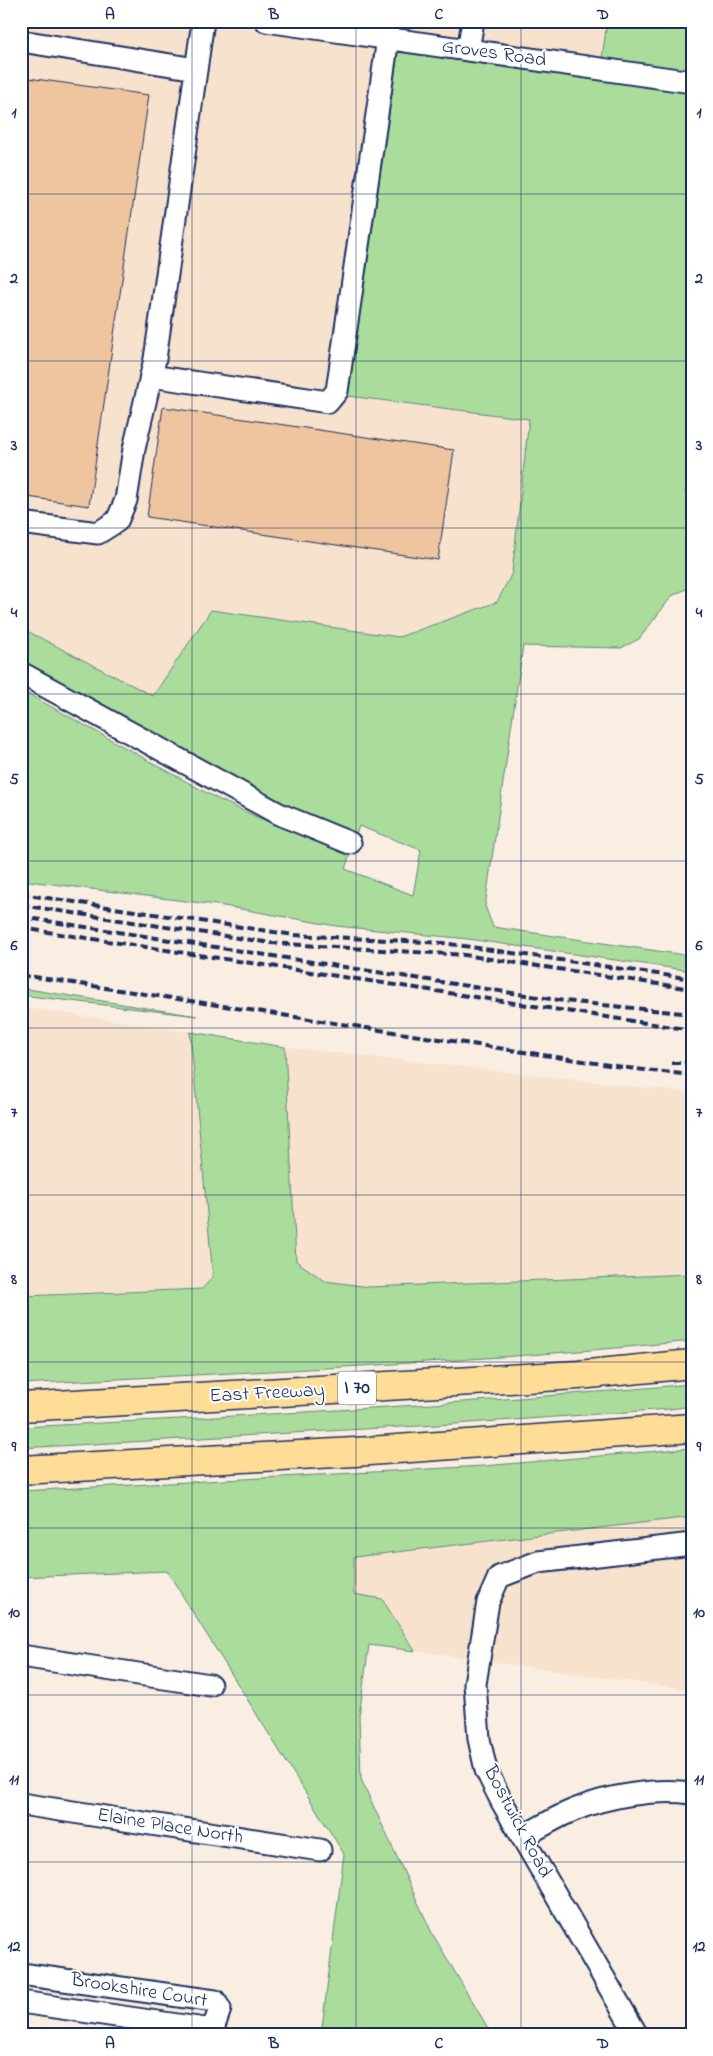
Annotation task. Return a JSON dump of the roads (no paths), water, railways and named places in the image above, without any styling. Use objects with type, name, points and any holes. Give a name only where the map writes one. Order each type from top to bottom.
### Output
[{"type":"highway","name":"East Freeway","points":[[21,1407],[578,1374],[692,1364]]},
{"type":"highway","points":[[21,1470],[346,1453],[692,1428]]},
{"type":"street","points":[[21,523],[98,533],[118,521],[126,500],[134,449],[155,359],[203,21]]},
{"type":"street","name":"Groves Road","points":[[266,21],[692,82]]},
{"type":"street","points":[[468,50],[473,21]]},
{"type":"street","points":[[151,376],[328,402],[337,391],[388,38]]},
{"type":"street","points":[[21,41],[196,68]]},
{"type":"street","points":[[21,673],[279,814],[350,843]]},
{"type":"street","name":"Bostwick Road","points":[[636,2035],[502,1802],[486,1770],[479,1739],[476,1684],[488,1602],[499,1577],[538,1562],[692,1544]]},
{"type":"street","points":[[21,1656],[210,1685]]},
{"type":"street","points":[[522,1837],[574,1810],[611,1799],[650,1792],[692,1793]]},
{"type":"street","name":"Elaine Place North","points":[[21,1804],[320,1850]]},
{"type":"street","name":"Brookshire Court","points":[[21,1974],[215,2001],[220,2009],[214,2026],[205,2029],[21,2002]]},
{"type":"railway","points":[[21,894],[294,935],[443,943],[692,979]]},
{"type":"railway","points":[[21,905],[271,943],[464,955],[692,989]]},
{"type":"railway","points":[[21,917],[564,1001],[692,1014]]},
{"type":"railway","points":[[21,928],[692,1030]]},
{"type":"railway","points":[[21,975],[635,1069],[692,1075]]},
{"type":"railway","points":[[672,1063],[692,1063]]}]
